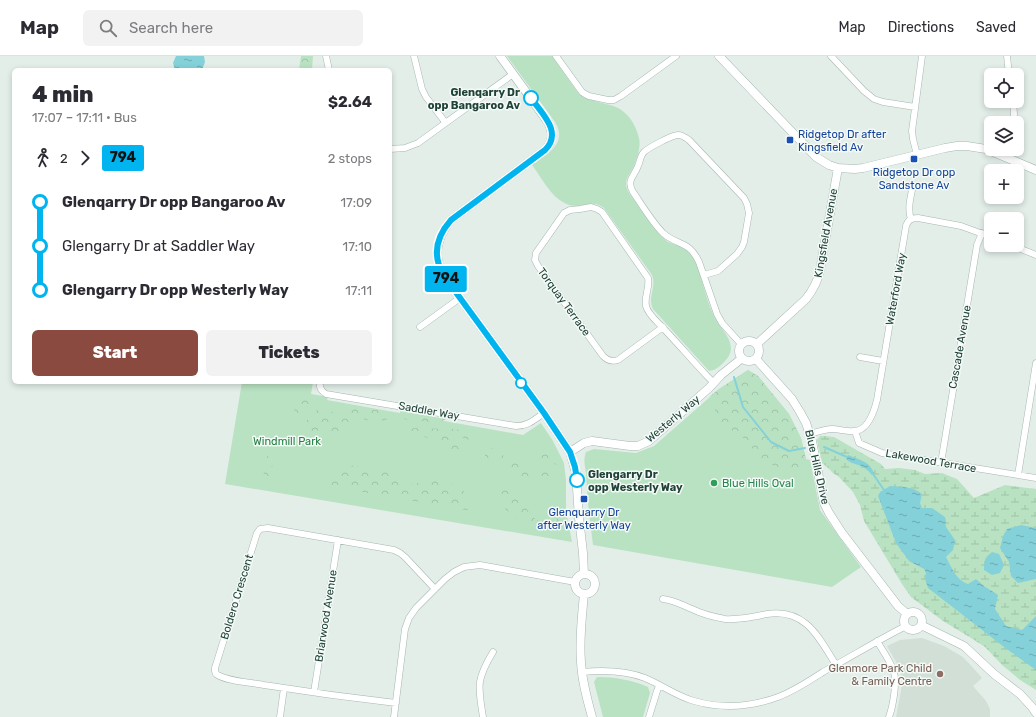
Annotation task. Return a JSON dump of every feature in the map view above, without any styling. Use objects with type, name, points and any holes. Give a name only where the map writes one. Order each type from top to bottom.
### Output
[{"type":"street","points":[[326,56],[329,68]]},
{"type":"street","points":[[414,56],[422,89],[426,97],[445,122]]},
{"type":"street","points":[[500,56],[550,124],[552,140],[550,145],[545,150],[454,216],[442,231],[437,248],[439,266],[444,276],[544,413],[570,452],[576,473],[578,518],[584,553],[584,574]]},
{"type":"street","points":[[556,56],[582,92],[589,96],[614,100],[676,56]]},
{"type":"street","points":[[718,56],[816,157],[838,168],[863,168],[945,148],[963,146],[984,149]]},
{"type":"street","points":[[831,56],[864,91],[874,98],[883,102],[916,107]]},
{"type":"street","points":[[917,155],[912,131],[922,56]]},
{"type":"street","points":[[1007,56],[1009,68]]},
{"type":"street","points":[[392,149],[405,148],[418,143],[513,74]]},
{"type":"street","points":[[704,276],[718,271],[737,254],[744,242],[748,206],[744,198],[689,140],[682,136],[674,135],[644,152],[638,167],[631,177],[630,185],[662,232],[671,239],[686,245],[693,251],[698,259],[716,312],[741,344]]},
{"type":"street","points":[[1011,156],[1036,170]]},
{"type":"street","name":"Kingsfield Avenue","points":[[757,344],[806,299],[812,292],[817,282],[838,168]]},
{"type":"street","name":"Waterford Way","points":[[855,431],[864,427],[868,422],[873,413],[877,400],[906,226],[911,219],[909,209],[913,185]]},
{"type":"street","name":"Torquay Terrace","points":[[663,327],[618,360],[610,360],[603,356],[535,261],[536,253],[564,213],[570,210],[591,208],[598,209],[602,212],[647,275],[649,284],[646,306],[650,313],[663,327],[714,383]]},
{"type":"street","points":[[911,219],[918,218],[961,226],[982,233]]},
{"type":"street","name":"Cascade Avenue","points":[[941,463],[977,245],[982,233]]},
{"type":"street","points":[[1024,250],[1036,255]]},
{"type":"street","points":[[420,327],[460,298]]},
{"type":"street","points":[[747,341],[757,344],[759,353],[756,359],[750,362],[741,359],[738,353],[741,344],[747,341]]},
{"type":"street","points":[[860,357],[884,361]]},
{"type":"street","name":"Westerly Way","points":[[570,452],[592,440],[630,446],[638,446],[645,443],[652,439],[721,375],[741,359]]},
{"type":"street","name":"Blue Hills Drive","points":[[756,359],[792,399],[800,412],[810,434],[824,503],[829,513],[842,533],[898,606],[907,614]]},
{"type":"street","points":[[1018,475],[1035,380],[1036,363]]},
{"type":"street","name":"Saddler Way","points":[[320,384],[320,388],[326,394],[516,426],[525,426],[544,413]]},
{"type":"street","points":[[810,434],[831,429],[855,431]]},
{"type":"street","name":"Lakewood Terrace","points":[[855,431],[859,444],[882,453],[1036,478]]},
{"type":"street","name":"Boldero Crescent","points":[[396,703],[284,688],[224,678],[216,674],[215,671],[257,533],[260,529],[268,528],[394,550],[405,557],[435,589]]},
{"type":"street","name":"Briarwood Avenue","points":[[314,692],[338,540]]},
{"type":"street","points":[[394,717],[407,621],[413,611],[454,572],[464,567],[480,565],[575,582]]},
{"type":"street","points":[[584,574],[593,578],[595,584],[592,590],[584,594],[580,593],[576,588],[575,582],[577,577],[584,574]]},
{"type":"street","points":[[584,594],[580,636],[580,657],[585,689],[592,717]]},
{"type":"street","points":[[663,599],[706,614],[726,619],[752,618],[772,614],[783,614],[795,617],[816,632],[836,666]]},
{"type":"street","points":[[912,612],[920,615],[922,620],[918,629],[909,629],[906,626],[904,620],[907,614],[912,612]]},
{"type":"street","points":[[921,625],[964,646],[994,674],[1036,704]]},
{"type":"street","points":[[582,672],[624,672],[645,678],[675,694],[699,702],[719,706],[747,705],[781,696],[906,626]]},
{"type":"street","points":[[877,641],[895,676],[895,688],[889,717]]},
{"type":"street","points":[[483,717],[479,694],[480,680],[484,668],[493,652]]},
{"type":"street","points":[[649,717],[656,691],[659,686]]},
{"type":"street","points":[[280,717],[284,688]]},
{"type":"street","points":[[1020,694],[1036,713]]},
{"type":"shaded area","name":"Glenmore Park Child & Family Centre","points":[[922,638],[944,646],[963,657],[982,678],[973,686],[986,701],[990,709],[990,717],[896,717],[902,679],[900,669],[887,646],[900,640]]},
{"type":"green space","points":[[301,56],[313,56],[312,68],[299,68]]},
{"type":"green space","points":[[507,56],[552,56],[578,93],[591,100],[620,109],[634,124],[639,138],[638,153],[633,168],[626,180],[626,186],[629,193],[660,235],[668,242],[687,251],[697,264],[713,314],[728,338],[731,350],[729,356],[724,362],[714,370],[709,371],[653,309],[651,304],[653,284],[652,275],[604,208],[597,204],[577,206],[562,202],[551,192],[532,165],[550,152],[558,142],[558,129],[555,122]]},
{"type":"green space","points":[[748,370],[758,376],[789,414],[801,438],[806,459],[810,460],[820,510],[861,567],[832,587],[593,545],[584,462],[586,452],[594,449],[636,453],[654,446],[719,389]]},
{"type":"green space","points":[[748,370],[758,376],[789,414],[801,438],[806,459],[793,472],[760,461],[748,441],[720,424],[710,396]]},
{"type":"green space","name":"Windmill Park","points":[[242,384],[313,384],[311,394],[328,397],[327,400],[523,435],[541,423],[553,441],[564,463],[566,480],[566,511],[572,542],[225,484]]},
{"type":"green space","points":[[306,399],[309,402],[309,405],[301,410],[299,414],[294,410],[296,400]]},
{"type":"green space","points":[[337,403],[393,413],[390,417],[384,420],[370,421],[343,411],[338,408]]},
{"type":"green space","points":[[318,409],[333,412],[357,425],[343,432],[319,430],[311,434],[303,432],[301,428],[303,421],[307,420]]},
{"type":"green space","points":[[400,411],[446,419],[438,423],[433,423],[403,419],[400,417]]},
{"type":"green space","points":[[414,428],[456,429],[475,436],[476,440],[474,442],[459,436],[456,437],[459,446],[477,453],[477,455],[468,455],[443,446],[409,430]]},
{"type":"green space","points":[[820,436],[834,437],[881,464],[885,469],[899,468],[915,470],[925,474],[942,473],[957,479],[974,498],[1005,485],[1036,489],[1036,690],[1020,680],[1002,665],[985,647],[943,621],[911,597],[864,521],[860,505],[853,492],[839,477],[822,463],[817,440]]},
{"type":"green space","points":[[492,448],[507,458],[531,468],[558,471],[562,475],[561,482],[517,475],[485,456],[485,453]]},
{"type":"green space","points":[[537,449],[553,449],[561,462],[561,465],[533,461],[531,457],[532,451]]},
{"type":"green space","points":[[267,456],[273,459],[274,462],[272,464],[273,471],[267,479],[263,472],[262,459],[266,459]]},
{"type":"green space","points":[[349,465],[395,473],[398,480],[411,485],[418,483],[422,479],[438,480],[463,488],[466,499],[473,505],[472,511],[327,486],[326,482],[343,466]]},
{"type":"green space","points":[[507,489],[516,490],[531,515],[540,522],[545,523],[555,521],[563,509],[566,521],[565,525],[550,527],[519,520],[505,509],[499,499],[497,493]]},
{"type":"green space","points":[[597,677],[623,679],[648,687],[650,693],[643,717],[603,717],[594,682]]},
{"type":"water","points":[[176,56],[204,56],[205,62],[203,68],[174,68],[173,63]]},
{"type":"water","points":[[848,455],[867,463],[874,473],[871,474],[864,467],[846,459]]},
{"type":"water","points":[[890,486],[907,487],[918,491],[922,494],[920,503],[922,508],[932,508],[945,517],[946,527],[955,540],[953,550],[946,557],[952,569],[960,580],[968,584],[976,579],[998,595],[995,609],[1006,626],[1022,630],[1036,616],[1036,670],[928,588],[924,569],[909,561],[896,543],[878,496],[880,492]]},
{"type":"water","points":[[1021,525],[1036,528],[1036,579],[1018,583],[1011,576],[1009,562],[1000,548],[1003,536],[1007,529]]},
{"type":"water","points":[[992,552],[999,554],[1004,565],[1000,573],[992,575],[984,570],[984,564],[987,556]]},
{"type":"waterway","points":[[734,377],[743,407],[771,442],[789,451],[805,448]]},
{"type":"waterway","points":[[824,447],[847,457]]},
{"type":"waterway","points":[[873,474],[884,490]]},
{"type":"bus line","name":"794","points":[[531,98],[551,127],[552,140],[550,145],[454,216],[445,227],[440,237],[437,248],[438,258],[440,270],[444,276],[544,413],[570,452],[573,459],[577,480]]},
{"type":"place","name":"Glenqarry Dr opp Bangaroo Av","points":[[531,98]]},
{"type":"place","name":"Ridgetop Dr after Kingsfield Av","points":[[790,140]]},
{"type":"place","name":"Ridgetop Dr opp Sandstone Av","points":[[914,159]]},
{"type":"place","name":"Glengarry Dr opp Westerly Way","points":[[577,480]]},
{"type":"place","name":"Blue Hills Oval","points":[[714,483]]},
{"type":"place","name":"Glenquarry Dr after Westerly Way","points":[[584,499]]},
{"type":"place","name":"Glenmore Park Child & Family Centre","points":[[940,674]]}]
